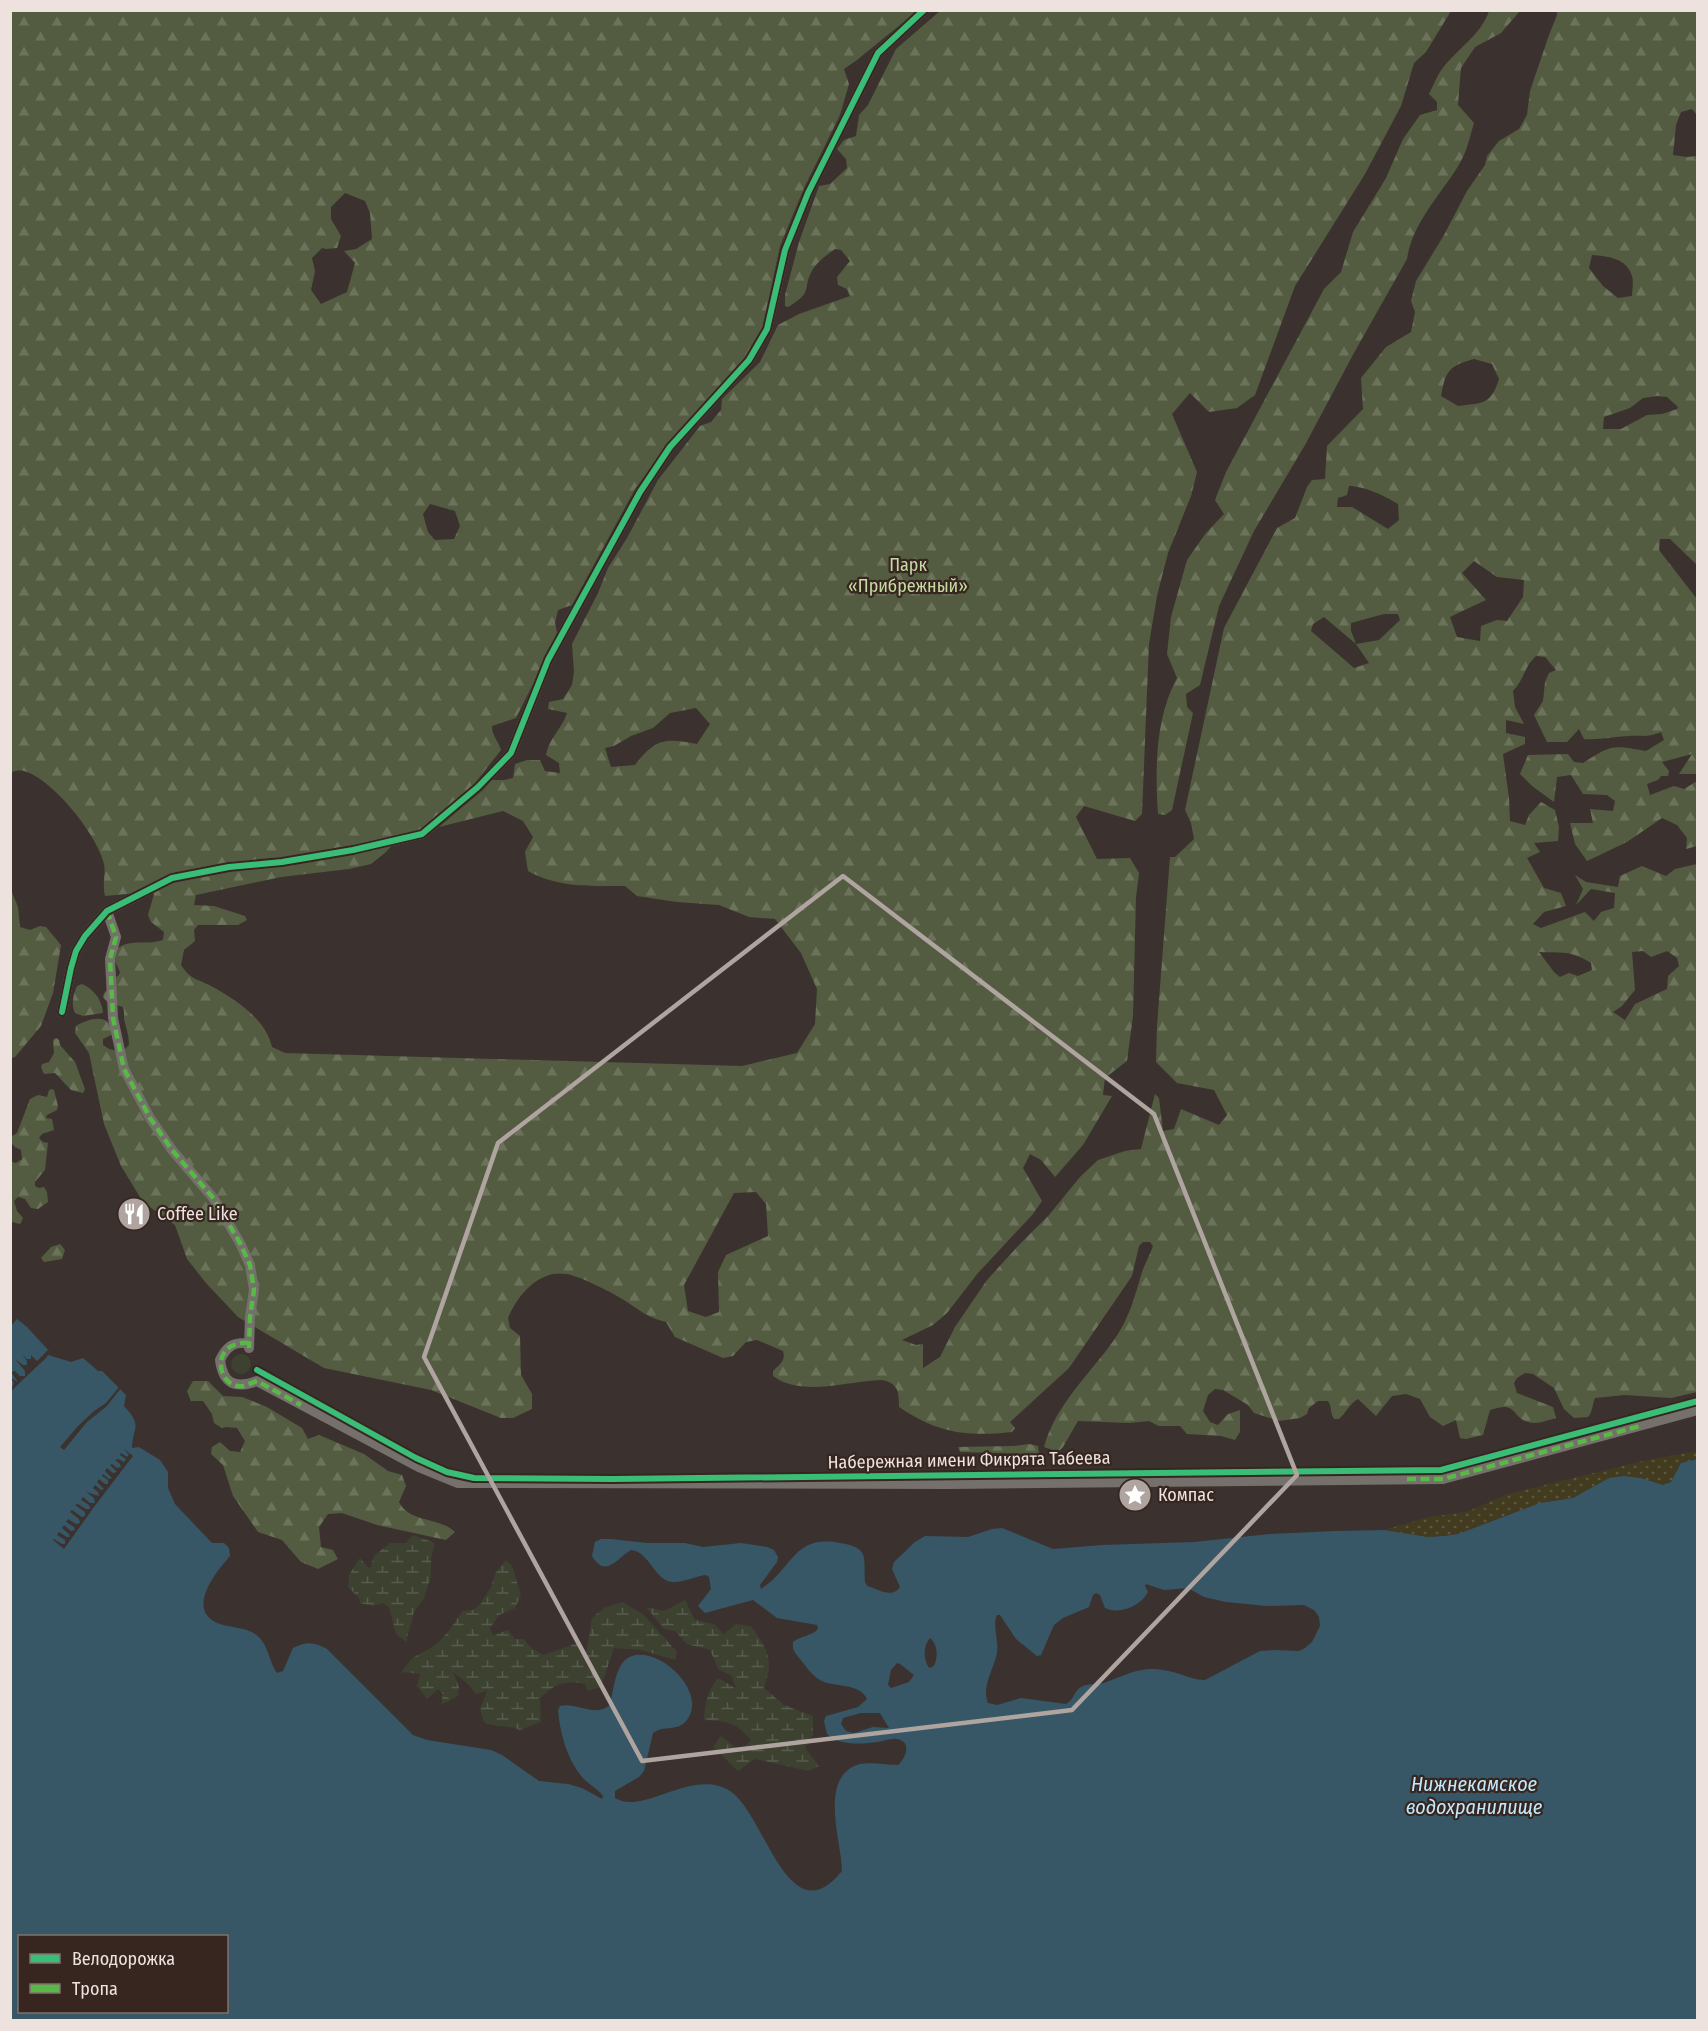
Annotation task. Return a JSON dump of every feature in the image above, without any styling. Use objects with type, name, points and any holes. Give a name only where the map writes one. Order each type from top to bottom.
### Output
[{"type":"street","points":[[62,1012],[76,951],[85,936],[107,911],[172,878],[229,867],[282,862],[353,850],[422,834],[478,787],[511,753],[548,660],[640,492],[670,447],[749,360],[767,329],[785,250],[808,193],[878,53],[924,10]]},
{"type":"street","name":"Набережная имени Фикрята Табеева","points":[[107,911],[116,937],[110,959],[113,1018],[124,1069],[150,1118],[172,1150],[214,1199],[250,1265],[254,1290],[249,1346],[239,1342],[231,1345],[220,1360],[222,1371],[234,1384],[242,1386],[257,1381],[436,1476],[465,1484],[950,1484],[1443,1479],[1698,1410]]},
{"type":"highlighted area","points":[[843,876],[1154,1114],[1297,1475],[1072,1710],[642,1761],[424,1357],[498,1143]]},
{"type":"green space","name":"Парк «Прибрежный»","points":[[10,11],[917,11],[844,69],[849,84],[840,115],[804,188],[780,246],[763,326],[742,362],[667,445],[635,489],[572,605],[558,610],[555,623],[557,632],[551,648],[516,718],[492,726],[501,750],[471,788],[422,832],[398,838],[371,864],[349,869],[281,877],[196,895],[194,905],[214,906],[245,916],[247,920],[238,925],[198,925],[194,930],[195,941],[184,950],[181,965],[191,977],[220,991],[248,1011],[263,1027],[272,1047],[285,1053],[742,1066],[797,1053],[815,1024],[817,989],[801,953],[775,919],[749,917],[719,905],[637,896],[625,886],[575,885],[539,877],[528,871],[525,852],[533,837],[523,821],[503,811],[439,827],[492,780],[513,778],[515,764],[527,760],[540,760],[545,771],[560,773],[559,763],[546,755],[567,713],[548,709],[549,702],[563,699],[572,685],[574,672],[572,644],[608,568],[658,480],[700,426],[711,422],[721,410],[722,399],[760,362],[778,325],[799,314],[850,296],[847,289],[838,285],[837,277],[850,261],[841,250],[835,249],[820,260],[813,269],[802,297],[788,307],[785,306],[785,295],[799,242],[819,186],[830,184],[847,168],[846,159],[837,149],[844,140],[856,136],[859,115],[868,105],[896,49],[940,11],[1451,11],[1426,52],[1414,63],[1401,106],[1365,174],[1295,286],[1255,395],[1237,408],[1209,412],[1190,393],[1172,414],[1197,472],[1191,496],[1168,553],[1157,596],[1149,644],[1142,814],[1135,821],[1084,806],[1076,817],[1097,859],[1130,858],[1139,873],[1136,897],[1133,1016],[1127,1061],[1105,1078],[1103,1095],[1112,1096],[1083,1145],[1055,1177],[1041,1160],[1030,1154],[1023,1168],[1042,1201],[1033,1214],[978,1273],[947,1313],[933,1325],[902,1340],[916,1345],[923,1344],[923,1368],[940,1357],[955,1327],[987,1280],[1049,1215],[1080,1177],[1098,1160],[1125,1151],[1141,1149],[1155,1094],[1159,1098],[1163,1131],[1174,1129],[1181,1109],[1219,1125],[1227,1115],[1214,1090],[1177,1083],[1156,1062],[1170,857],[1175,857],[1194,839],[1191,823],[1185,810],[1224,628],[1277,528],[1295,518],[1312,480],[1325,479],[1327,446],[1363,409],[1361,378],[1386,347],[1411,332],[1415,312],[1411,301],[1416,281],[1467,191],[1485,165],[1487,156],[1499,141],[1519,129],[1527,115],[1530,91],[1557,11],[1697,11],[1697,115],[1692,109],[1681,112],[1676,125],[1673,155],[1697,156],[1697,565],[1670,539],[1660,539],[1659,550],[1697,599],[1697,774],[1679,774],[1692,754],[1662,762],[1669,771],[1668,776],[1661,776],[1658,780],[1647,784],[1650,795],[1674,786],[1684,789],[1697,781],[1697,846],[1686,849],[1687,838],[1677,825],[1662,818],[1627,842],[1587,861],[1575,844],[1570,823],[1593,823],[1590,809],[1613,811],[1615,801],[1607,795],[1583,794],[1571,775],[1557,777],[1554,802],[1520,774],[1528,755],[1568,754],[1574,762],[1583,763],[1607,749],[1619,747],[1646,751],[1664,740],[1661,732],[1648,736],[1584,739],[1579,729],[1567,742],[1547,742],[1534,715],[1543,701],[1545,682],[1549,673],[1556,670],[1545,657],[1536,656],[1532,660],[1513,691],[1515,707],[1524,724],[1506,720],[1506,733],[1525,737],[1525,744],[1503,754],[1510,821],[1525,825],[1529,815],[1541,802],[1555,810],[1559,827],[1558,841],[1534,843],[1540,852],[1527,858],[1544,888],[1561,893],[1566,906],[1544,912],[1533,924],[1541,928],[1585,912],[1594,921],[1601,912],[1614,908],[1615,893],[1591,889],[1576,905],[1583,889],[1575,875],[1586,882],[1618,887],[1620,876],[1642,866],[1666,876],[1675,869],[1697,864],[1697,1392],[1671,1398],[1625,1395],[1595,1398],[1588,1417],[1574,1418],[1564,1409],[1554,1388],[1533,1374],[1525,1373],[1514,1383],[1517,1393],[1553,1407],[1556,1418],[1531,1423],[1523,1420],[1510,1408],[1499,1407],[1490,1410],[1483,1435],[1466,1439],[1460,1438],[1456,1420],[1443,1426],[1430,1417],[1420,1399],[1406,1394],[1392,1396],[1376,1416],[1358,1399],[1339,1419],[1334,1419],[1328,1401],[1318,1401],[1309,1408],[1307,1414],[1300,1418],[1279,1421],[1254,1413],[1248,1405],[1223,1390],[1215,1389],[1208,1395],[1203,1411],[1210,1422],[1218,1425],[1228,1414],[1240,1410],[1240,1432],[1235,1440],[1221,1436],[1187,1434],[1180,1426],[1159,1426],[1149,1421],[1129,1423],[1078,1421],[1058,1452],[1044,1447],[1049,1431],[1065,1403],[1124,1324],[1153,1246],[1150,1242],[1143,1242],[1139,1246],[1132,1276],[1069,1368],[1010,1422],[1015,1428],[1012,1432],[966,1433],[926,1423],[899,1407],[896,1388],[884,1380],[819,1387],[783,1382],[773,1376],[773,1371],[783,1360],[783,1351],[757,1340],[746,1342],[733,1356],[723,1358],[675,1337],[666,1322],[646,1314],[599,1287],[566,1274],[547,1276],[530,1286],[517,1301],[508,1318],[510,1328],[520,1336],[521,1375],[532,1394],[532,1409],[513,1418],[501,1418],[431,1390],[324,1368],[238,1317],[187,1259],[175,1225],[143,1202],[121,1166],[104,1124],[89,1053],[75,1033],[76,1026],[81,1023],[93,1019],[104,1020],[108,1022],[113,1034],[103,1039],[103,1045],[122,1052],[129,1045],[123,1007],[107,1002],[103,997],[120,972],[115,961],[118,948],[129,943],[163,940],[164,932],[151,922],[148,915],[154,894],[149,886],[137,893],[105,896],[104,864],[84,824],[48,785],[36,776],[24,771],[11,772]],"holes":[[[345,193],[365,201],[370,213],[372,239],[356,249],[344,251],[355,263],[347,292],[321,304],[311,290],[315,271],[312,258],[322,248],[337,248],[341,236],[331,219],[331,207]],[[1592,255],[1616,259],[1626,265],[1633,281],[1632,296],[1618,298],[1603,286],[1589,268]],[[1474,359],[1492,364],[1499,379],[1493,394],[1479,403],[1458,406],[1441,396],[1447,375],[1454,367]],[[1657,396],[1667,397],[1678,407],[1662,414],[1647,415],[1621,429],[1603,429],[1604,417],[1630,408],[1643,398]],[[1349,486],[1361,488],[1398,504],[1399,520],[1388,529],[1352,507],[1337,507],[1338,498],[1347,495]],[[430,504],[455,511],[460,526],[454,539],[435,540],[428,532],[423,514]],[[1474,561],[1497,577],[1524,580],[1523,597],[1507,621],[1497,620],[1481,626],[1480,641],[1457,637],[1450,617],[1486,600],[1462,573]],[[1384,614],[1398,614],[1400,620],[1379,640],[1356,644],[1351,631],[1351,623]],[[1324,617],[1356,644],[1369,663],[1354,668],[1311,631],[1313,624]],[[696,708],[710,724],[697,744],[677,741],[662,742],[649,749],[635,765],[611,767],[605,748],[614,746],[631,736],[653,728],[670,713]],[[1643,951],[1651,957],[1667,951],[1677,958],[1679,966],[1668,976],[1667,989],[1635,1004],[1625,1020],[1613,1012],[1622,1006],[1635,990],[1632,952]],[[1539,952],[1571,954],[1591,963],[1592,970],[1578,976],[1569,973],[1560,977]],[[756,1192],[766,1204],[768,1236],[726,1255],[718,1272],[719,1312],[706,1317],[688,1311],[684,1285],[734,1193]]]},
{"type":"green space","points":[[1489,11],[1520,11],[1501,33],[1475,47],[1461,68],[1458,105],[1474,123],[1465,154],[1421,220],[1410,245],[1407,259],[1305,445],[1254,531],[1219,606],[1200,685],[1186,694],[1187,707],[1193,713],[1172,810],[1165,815],[1158,814],[1158,744],[1164,710],[1177,678],[1167,654],[1171,617],[1187,560],[1206,533],[1224,514],[1215,500],[1226,472],[1324,289],[1341,272],[1353,232],[1386,178],[1403,139],[1420,115],[1437,110],[1437,102],[1429,94],[1437,78],[1442,69],[1480,27]]},
{"type":"green space","points":[[11,890],[18,907],[20,927],[30,930],[40,926],[46,927],[61,945],[53,993],[41,1026],[15,1057],[11,1058]]},
{"type":"green space","points":[[82,984],[97,996],[103,1013],[83,1016],[75,1013],[74,996],[77,986]]},
{"type":"green space","points":[[56,1038],[75,1062],[85,1089],[83,1093],[71,1090],[55,1073],[44,1074],[42,1064],[49,1062],[54,1053],[53,1040]]},
{"type":"green space","points":[[52,1089],[58,1106],[57,1110],[47,1115],[46,1118],[52,1119],[54,1130],[42,1134],[39,1138],[48,1143],[45,1170],[35,1182],[35,1186],[44,1187],[48,1202],[38,1209],[31,1208],[25,1199],[18,1197],[14,1201],[17,1211],[23,1218],[20,1224],[12,1222],[11,1157],[12,1162],[16,1163],[22,1159],[21,1150],[12,1144],[12,1136],[17,1133],[30,1099],[38,1095],[47,1097],[49,1090]]},
{"type":"green space","points":[[60,1244],[65,1250],[62,1259],[44,1262],[41,1258],[51,1247]]},
{"type":"green space","points":[[241,1354],[248,1357],[251,1364],[248,1371],[241,1374],[234,1371],[231,1364],[234,1357]]},
{"type":"green space","points":[[193,1381],[208,1381],[223,1396],[242,1397],[267,1407],[302,1428],[308,1439],[319,1435],[364,1454],[388,1471],[402,1475],[406,1486],[399,1502],[404,1509],[417,1517],[449,1527],[455,1532],[446,1540],[377,1525],[342,1513],[328,1514],[319,1527],[321,1547],[333,1550],[338,1559],[318,1569],[301,1562],[282,1540],[258,1532],[233,1496],[223,1465],[211,1454],[212,1447],[220,1442],[230,1451],[240,1452],[245,1441],[237,1428],[222,1428],[214,1423],[212,1414],[203,1401],[191,1401],[187,1391]]},
{"type":"green space","points":[[1029,1444],[1038,1446],[1039,1454],[960,1452],[958,1447],[1013,1446]]},
{"type":"green space","points":[[413,1535],[435,1543],[431,1559],[431,1576],[424,1598],[414,1612],[406,1642],[396,1634],[389,1607],[383,1603],[373,1606],[360,1603],[359,1598],[348,1587],[349,1575],[360,1558],[370,1569],[374,1556],[390,1543],[406,1543]]},
{"type":"green space","points":[[506,1560],[512,1566],[521,1595],[515,1608],[499,1615],[490,1628],[493,1635],[508,1630],[515,1639],[524,1639],[532,1649],[544,1655],[580,1642],[586,1655],[592,1618],[604,1608],[622,1602],[643,1614],[677,1652],[675,1660],[641,1650],[614,1648],[601,1687],[588,1691],[585,1684],[560,1684],[540,1699],[541,1722],[520,1730],[484,1722],[480,1709],[487,1691],[476,1694],[453,1672],[459,1687],[458,1696],[441,1705],[443,1694],[438,1689],[427,1699],[417,1686],[420,1674],[402,1672],[414,1657],[435,1645],[443,1637],[462,1611],[473,1610],[480,1604],[490,1589],[496,1572]]},
{"type":"green space","points":[[685,1600],[695,1620],[714,1624],[724,1634],[736,1624],[751,1626],[768,1655],[769,1669],[764,1688],[784,1705],[813,1716],[813,1735],[805,1748],[819,1766],[809,1771],[755,1759],[738,1771],[713,1747],[721,1736],[740,1751],[751,1740],[731,1724],[704,1720],[707,1698],[714,1683],[718,1678],[736,1688],[732,1676],[718,1669],[710,1650],[687,1644],[675,1631],[664,1629],[646,1607],[664,1611]]},
{"type":"sand","points":[[1697,1451],[1697,1459],[1692,1459],[1677,1468],[1676,1476],[1670,1482],[1662,1485],[1641,1478],[1624,1476],[1609,1478],[1573,1498],[1550,1501],[1517,1511],[1458,1534],[1428,1537],[1384,1530],[1429,1517],[1466,1512],[1508,1494],[1643,1461]]},
{"type":"water","name":"Нижнекамское водохранилище","points":[[17,1319],[50,1352],[48,1355],[71,1362],[83,1358],[98,1371],[102,1371],[126,1395],[124,1406],[136,1426],[132,1448],[139,1447],[160,1460],[168,1472],[168,1488],[175,1504],[212,1543],[224,1543],[229,1548],[230,1556],[206,1591],[204,1610],[210,1618],[220,1624],[255,1634],[266,1647],[277,1673],[283,1671],[293,1648],[306,1643],[318,1645],[327,1649],[413,1735],[427,1740],[491,1750],[539,1781],[582,1788],[602,1799],[603,1796],[582,1777],[568,1754],[560,1728],[558,1710],[560,1706],[566,1705],[592,1710],[604,1709],[610,1705],[616,1676],[624,1661],[635,1655],[648,1656],[661,1661],[684,1681],[690,1694],[692,1708],[683,1724],[653,1733],[644,1771],[639,1777],[615,1791],[615,1798],[626,1802],[639,1801],[700,1784],[715,1785],[730,1791],[743,1804],[779,1864],[792,1881],[807,1890],[823,1888],[842,1871],[835,1811],[835,1795],[839,1782],[847,1771],[860,1764],[898,1765],[905,1755],[905,1743],[895,1739],[872,1743],[851,1743],[838,1741],[827,1734],[824,1721],[826,1716],[858,1707],[867,1699],[858,1690],[820,1680],[811,1673],[795,1653],[793,1642],[818,1629],[817,1625],[777,1618],[753,1600],[705,1613],[698,1606],[711,1589],[709,1577],[706,1575],[676,1582],[666,1580],[643,1556],[631,1550],[612,1565],[602,1566],[592,1556],[595,1542],[601,1539],[611,1539],[647,1543],[685,1543],[703,1547],[741,1543],[767,1547],[774,1550],[778,1557],[777,1562],[760,1585],[761,1589],[772,1581],[803,1548],[824,1542],[840,1543],[861,1551],[867,1586],[889,1593],[897,1591],[900,1587],[892,1569],[894,1562],[915,1542],[925,1536],[968,1537],[1002,1528],[1053,1549],[1194,1542],[1270,1534],[1335,1531],[1384,1530],[1428,1537],[1443,1536],[1458,1534],[1540,1503],[1573,1498],[1609,1478],[1624,1476],[1641,1478],[1663,1485],[1671,1482],[1681,1463],[1697,1459],[1697,2020],[11,2020],[10,1327]],"holes":[[[1146,1584],[1164,1590],[1188,1588],[1204,1597],[1226,1602],[1267,1606],[1304,1605],[1314,1610],[1319,1617],[1320,1626],[1312,1642],[1299,1651],[1260,1651],[1205,1680],[1163,1670],[1145,1669],[1104,1683],[1084,1686],[1066,1704],[1021,1698],[997,1705],[988,1703],[987,1684],[997,1653],[995,1624],[997,1615],[1000,1615],[1016,1639],[1037,1656],[1041,1655],[1054,1625],[1063,1618],[1089,1607],[1096,1593],[1100,1595],[1105,1608],[1123,1610],[1135,1605],[1145,1597],[1148,1592]],[[930,1638],[935,1644],[936,1658],[934,1666],[929,1668],[925,1653]],[[897,1663],[914,1675],[909,1682],[891,1688],[888,1685],[891,1670]],[[861,1713],[880,1713],[889,1728],[873,1727],[854,1733],[846,1731],[841,1724],[843,1718]]]},
{"type":"pier","points":[[48,1350],[50,1352],[46,1358],[11,1391],[14,1383],[11,1378],[18,1382],[11,1372],[15,1371],[20,1376],[25,1376],[25,1371],[15,1359],[27,1365],[22,1354],[27,1359],[31,1359],[31,1355],[37,1361]]},
{"type":"pier","points":[[119,1387],[121,1388],[107,1406],[87,1422],[64,1450],[60,1447],[77,1427],[106,1403]]},
{"type":"pier","points":[[124,1449],[133,1456],[64,1549],[53,1540],[65,1544],[65,1540],[57,1535],[59,1532],[70,1537],[62,1528],[64,1525],[71,1531],[75,1530],[66,1522],[68,1519],[76,1524],[80,1523],[79,1519],[70,1512],[72,1510],[82,1517],[85,1516],[85,1512],[75,1505],[90,1509],[89,1505],[81,1500],[83,1497],[90,1503],[95,1503],[94,1498],[86,1492],[99,1496],[93,1488],[95,1485],[101,1490],[104,1489],[97,1482],[99,1479],[108,1484],[108,1480],[102,1476],[103,1474],[109,1479],[112,1478],[105,1471],[107,1468],[113,1473],[117,1472],[110,1465],[121,1467],[115,1460],[124,1462],[126,1459],[120,1455],[121,1453],[127,1457],[129,1455]]},
{"type":"marked path","points":[[107,911],[116,937],[110,959],[113,1018],[124,1069],[150,1118],[172,1150],[214,1199],[250,1265],[254,1290],[249,1348]]},
{"type":"marked path","points":[[249,1343],[236,1344],[227,1349],[222,1356],[222,1373],[227,1380],[234,1385],[243,1386],[257,1381],[301,1405]]},
{"type":"marked path","points":[[1407,1479],[1443,1479],[1640,1426]]},
{"type":"cycle path","points":[[62,1012],[76,951],[85,936],[107,911],[172,878],[229,867],[282,862],[353,850],[422,834],[478,787],[511,753],[548,660],[640,492],[670,447],[749,360],[767,329],[785,250],[808,193],[878,53],[924,10]]},
{"type":"cycle path","points":[[257,1370],[416,1458],[447,1472],[474,1478],[613,1479],[1441,1470],[1698,1401]]},
{"type":"place","name":"Coffee Like","points":[[134,1214]]},
{"type":"place","name":"Компас","points":[[1135,1495]]}]
